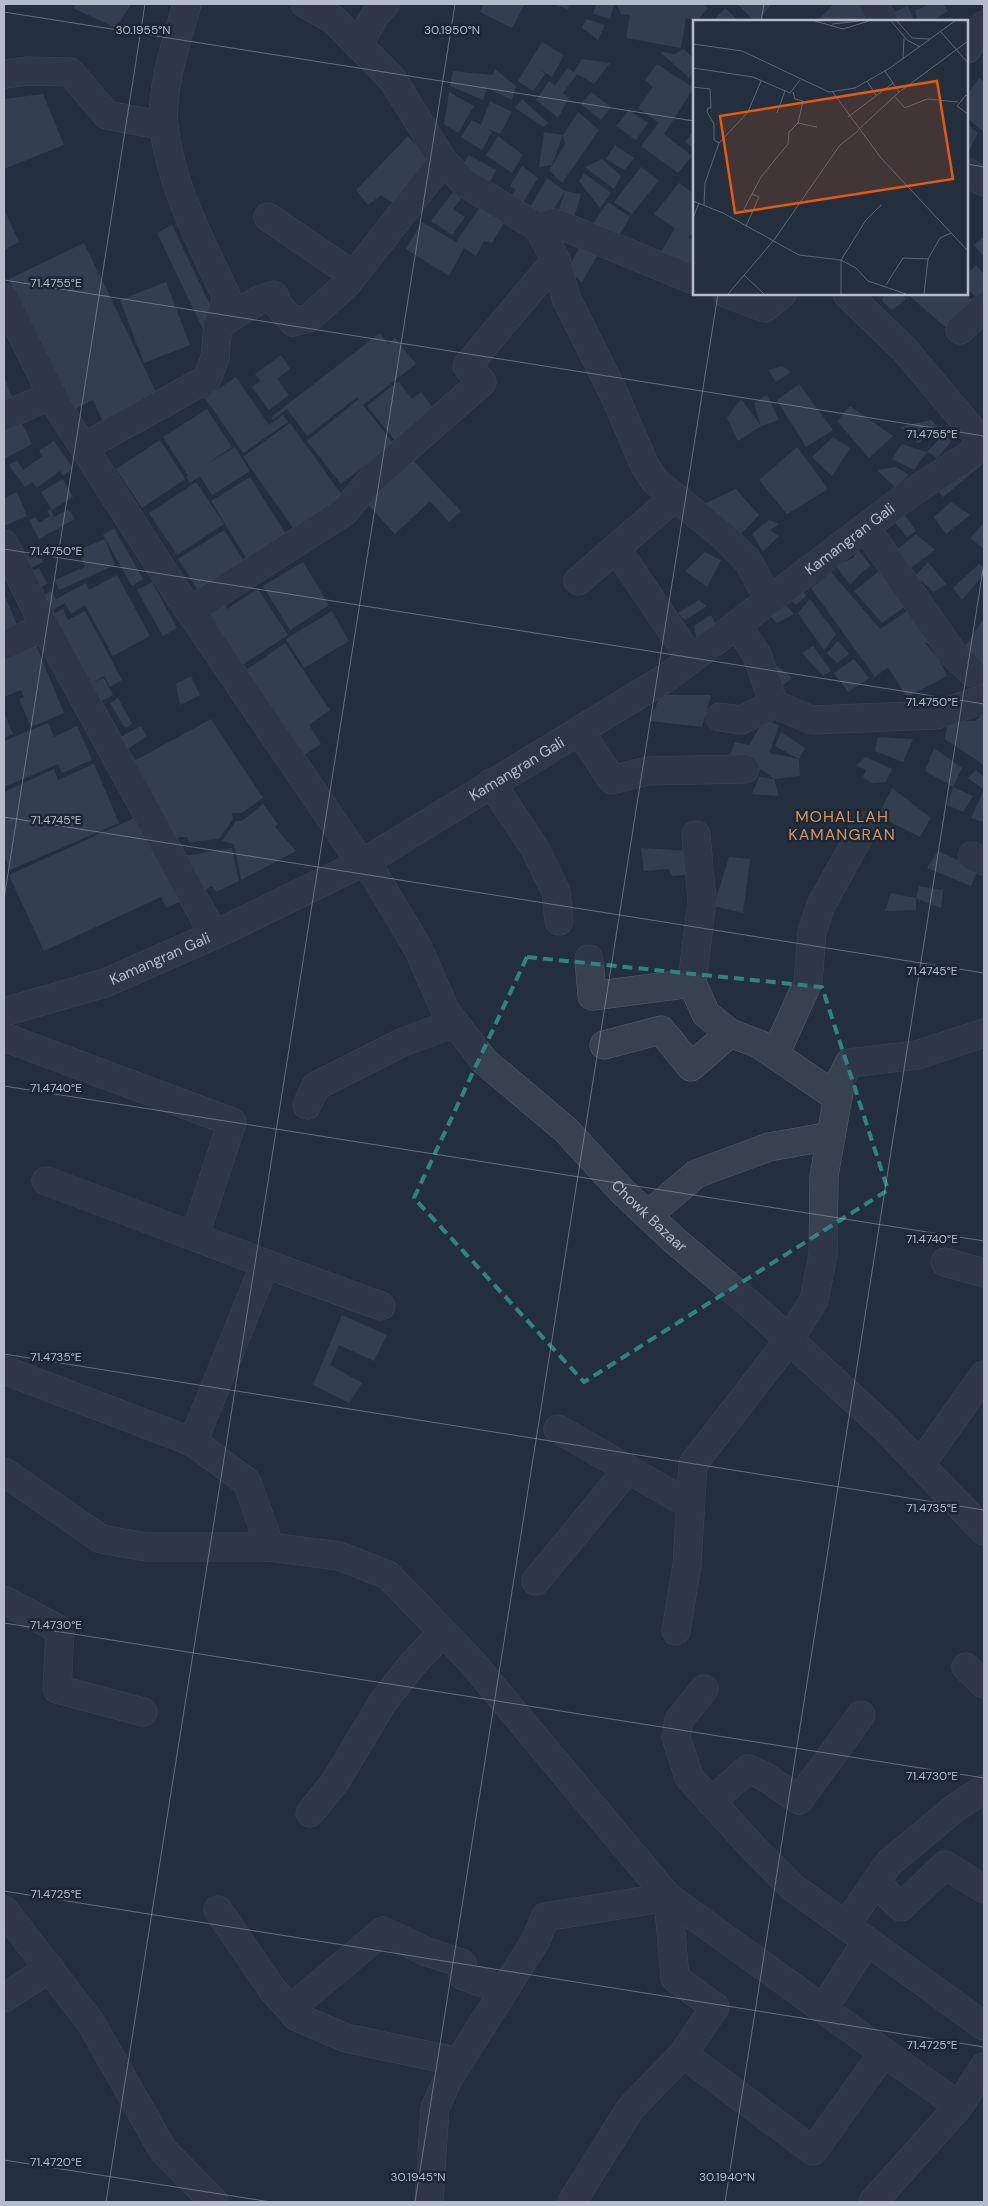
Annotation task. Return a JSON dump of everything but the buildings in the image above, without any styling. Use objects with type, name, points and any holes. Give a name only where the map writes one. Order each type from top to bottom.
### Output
[{"type":"street","points":[[84,447],[206,380],[215,358],[218,325],[227,298],[177,187],[164,126],[168,73],[187,4]]},
{"type":"street","points":[[305,4],[333,19],[393,80],[443,161],[466,184],[538,228],[556,260],[566,298],[615,396],[644,464],[655,481],[722,535],[748,562],[769,600]]},
{"type":"street","points":[[358,45],[374,17],[385,4]]},
{"type":"street","points":[[874,4],[882,20]]},
{"type":"street","points":[[968,48],[984,25]]},
{"type":"street","points":[[4,74],[28,71],[70,72],[107,115],[164,126]]},
{"type":"street","points":[[218,325],[261,299],[274,294],[278,305],[293,322],[309,318],[353,276],[443,161]]},
{"type":"street","points":[[968,173],[984,182]]},
{"type":"street","points":[[268,217],[353,276]]},
{"type":"street","points":[[538,228],[555,223],[693,280]]},
{"type":"street","points":[[190,611],[344,512],[373,478],[482,382],[467,366],[556,260]]},
{"type":"street","points":[[730,295],[765,308],[781,295]]},
{"type":"street","points":[[848,295],[903,348],[984,445]]},
{"type":"street","name":"Chowk Bazaar","points":[[4,298],[52,395],[84,447],[190,611],[364,862],[418,948],[445,1010],[484,1061],[566,1130],[623,1192],[883,1426],[984,1530]]},
{"type":"street","points":[[960,330],[984,308]]},
{"type":"street","points":[[4,416],[52,395]]},
{"type":"street","name":"Kamangran Gali","points":[[4,1012],[105,983],[214,936],[364,862],[669,676],[908,496],[984,445]]},
{"type":"street","points":[[578,581],[674,497]]},
{"type":"street","points":[[866,528],[954,655],[973,673]]},
{"type":"street","points":[[4,544],[45,627],[214,936]]},
{"type":"street","points":[[616,548],[692,659]]},
{"type":"street","points":[[737,625],[757,655],[774,704],[812,720],[936,715],[984,699]]},
{"type":"street","points":[[4,645],[45,627]]},
{"type":"street","points":[[720,717],[741,720],[774,704]]},
{"type":"street","points":[[580,730],[612,780],[646,771],[745,769]]},
{"type":"street","points":[[491,783],[539,856],[556,892],[559,921]]},
{"type":"street","points":[[775,1055],[808,982],[812,932],[821,905],[865,826]]},
{"type":"street","points":[[696,835],[702,900],[692,983],[706,1014],[730,1033],[759,1044],[838,1098]]},
{"type":"street","points":[[589,959],[592,996],[692,983]]},
{"type":"street","points":[[307,1105],[316,1086],[403,1042],[454,1023]]},
{"type":"street","points":[[604,1044],[660,1030],[691,1067],[730,1033]]},
{"type":"street","points":[[676,1631],[687,1565],[692,1464],[789,1340],[814,1300],[823,1255],[824,1176],[841,1079],[849,1063],[917,1055],[984,1032]]},
{"type":"street","points":[[4,1037],[232,1122],[195,1235]]},
{"type":"street","points":[[648,1215],[696,1174],[769,1147],[831,1136]]},
{"type":"street","points":[[46,1181],[381,1306]]},
{"type":"street","points":[[945,1262],[984,1273]]},
{"type":"street","points":[[193,1442],[265,1264]]},
{"type":"street","points":[[4,1370],[193,1442],[247,1482],[270,1547]]},
{"type":"street","points":[[920,1465],[984,1374]]},
{"type":"street","points":[[558,1429],[690,1505]]},
{"type":"street","points":[[536,1582],[628,1469]]},
{"type":"street","points":[[4,1472],[101,1539],[146,1547],[270,1547],[339,1556],[388,1575],[471,1661],[668,1897],[959,2106]]},
{"type":"street","points":[[4,1600],[60,1630],[57,1689],[143,1712]]},
{"type":"street","points":[[310,1813],[335,1782],[384,1702],[411,1666],[443,1632]]},
{"type":"street","points":[[704,1689],[679,1720],[676,1737],[689,1777],[756,1851],[791,1886],[984,2026]]},
{"type":"street","points":[[711,1802],[748,1769],[764,1776],[799,1800],[860,1715]]},
{"type":"street","points":[[846,1925],[889,1863],[954,1808],[984,1789]]},
{"type":"street","points":[[875,1883],[901,1907],[946,1866],[984,1889]]},
{"type":"street","points":[[429,2202],[435,2108],[448,2079],[536,1940],[545,1917],[668,1897]]},
{"type":"street","points":[[572,2202],[630,2109],[683,2054],[715,2007],[675,1978],[668,1897]]},
{"type":"street","points":[[4,1910],[91,2023],[163,2150],[214,2202]]},
{"type":"street","points":[[218,1910],[272,1989],[297,2017],[346,2038],[459,2062]]},
{"type":"street","points":[[290,2009],[383,1931],[427,1952],[462,1963],[463,1976],[504,1990]]},
{"type":"street","points":[[823,2009],[867,1941]]},
{"type":"street","points":[[4,1998],[50,1968]]},
{"type":"street","points":[[683,2054],[813,2151],[884,2052]]},
{"type":"street","points":[[873,2202],[959,2106],[984,2067]]},
{"type":"highlighted area","points":[[527,957],[822,987],[888,1190],[584,1382],[414,1198]]},
{"type":"district","name":"MOHALLAH KAMANGRAN","points":[[842,825]]}]
